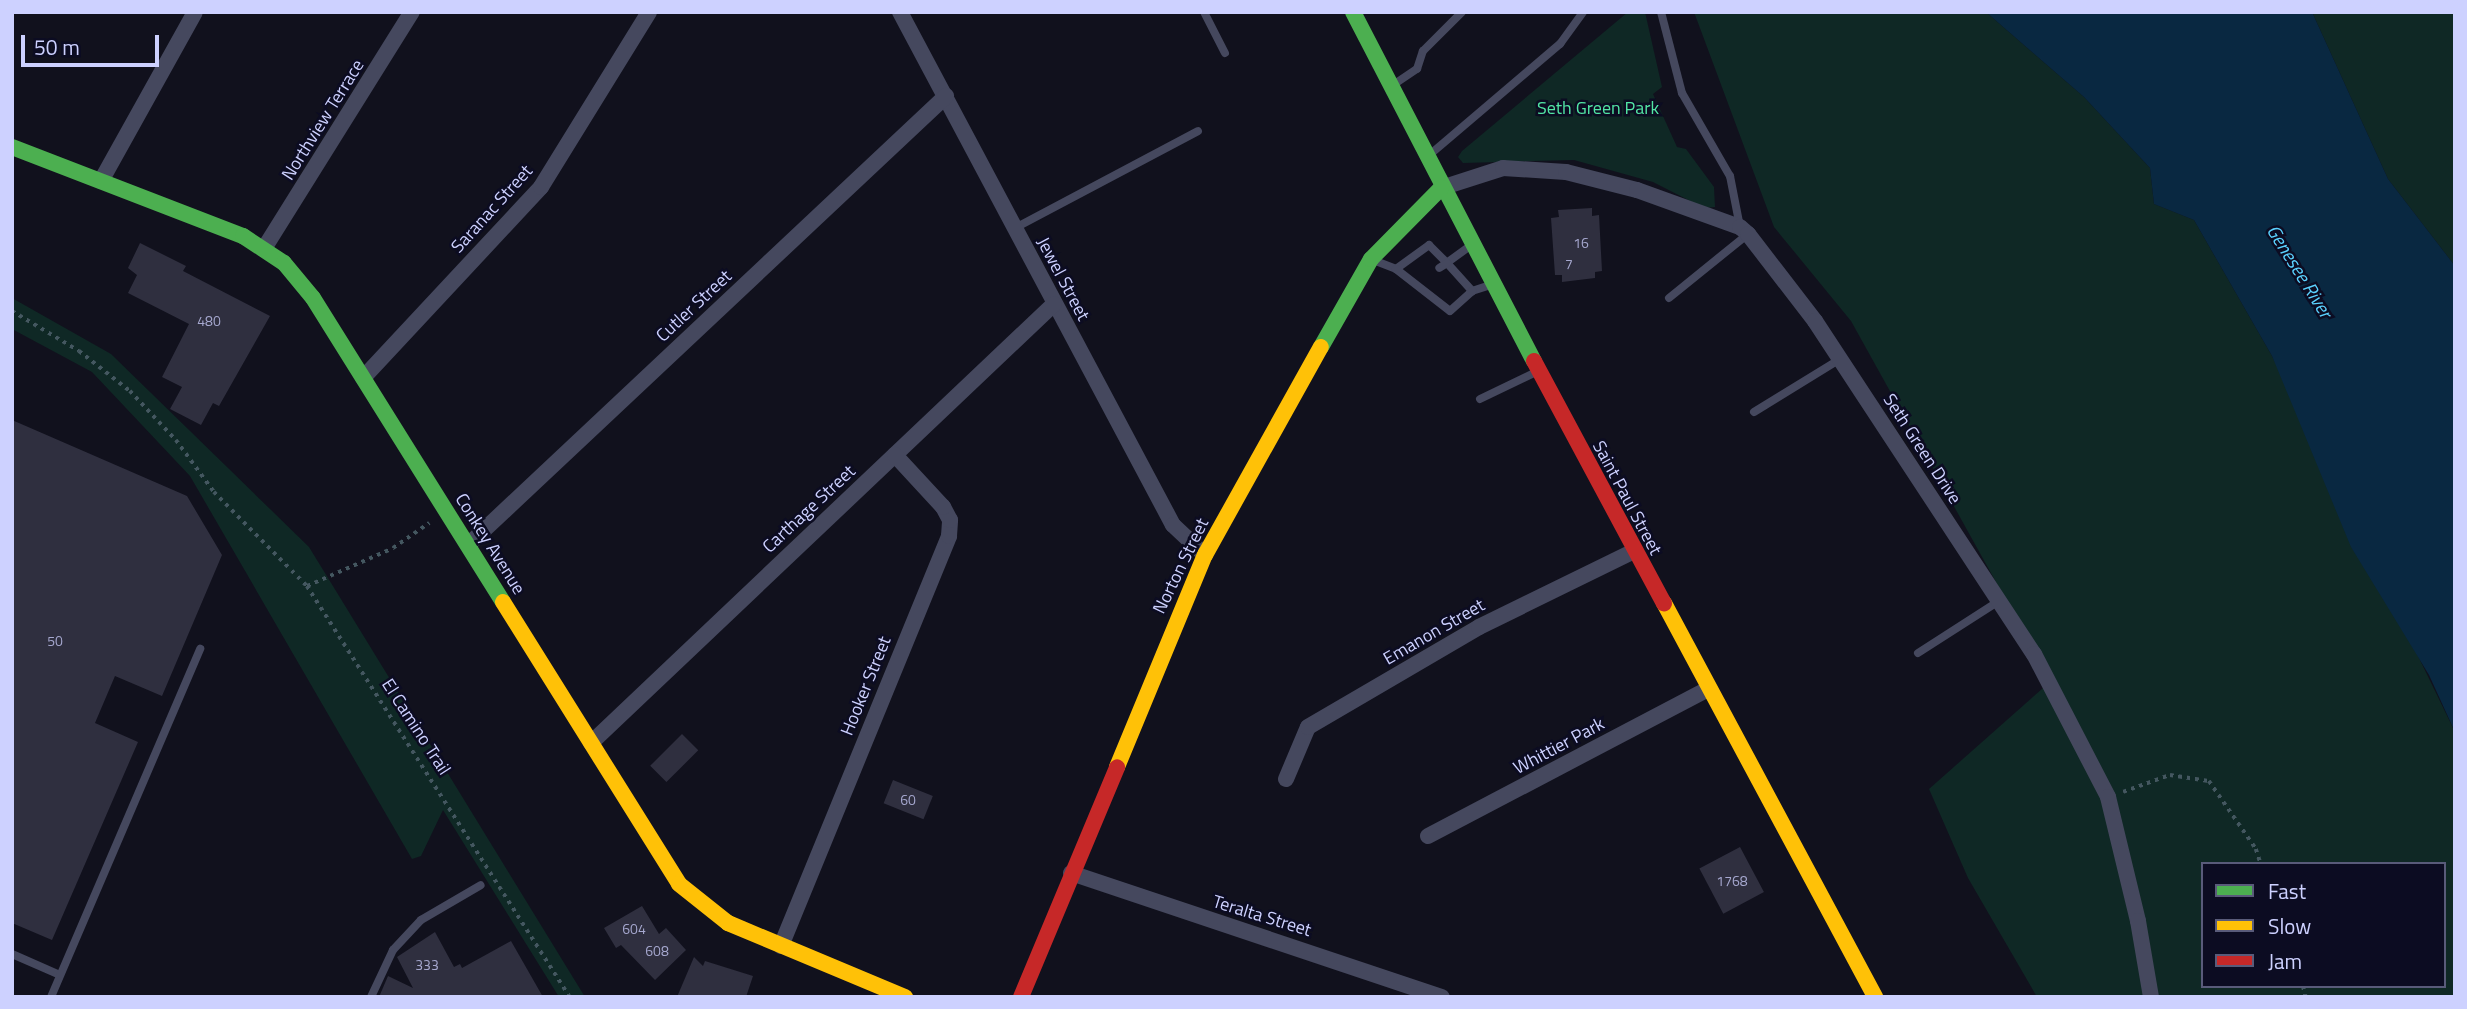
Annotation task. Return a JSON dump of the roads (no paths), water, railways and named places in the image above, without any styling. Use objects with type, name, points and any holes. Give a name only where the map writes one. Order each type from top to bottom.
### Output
[{"type":"main road","name":"Saint Paul Street","points":[[1353,12],[1441,188],[1875,997]]},
{"type":"main road","name":"Conkey Avenue","points":[[12,147],[265,247],[304,285],[660,858],[689,895],[728,923],[905,997]]},
{"type":"main road","name":"Norton Street","points":[[1021,997],[1205,555],[1371,259],[1441,188]]},
{"type":"street","points":[[101,181],[195,12]]},
{"type":"street","name":"Northview Terrace","points":[[265,247],[412,12]]},
{"type":"street","name":"Saranac Street","points":[[363,378],[541,187],[649,12]]},
{"type":"street","name":"Jewel Street","points":[[900,12],[1173,525],[1205,555]]},
{"type":"street","name":"Cutler Street","points":[[468,545],[946,96]]},
{"type":"street","points":[[1441,188],[1503,168],[1566,172],[1637,190],[1744,230]]},
{"type":"street","name":"Seth Green Drive","points":[[1744,230],[1840,359],[2034,654],[2108,797],[2138,921],[2151,997]]},
{"type":"street","name":"Carthage Street","points":[[591,743],[1055,304]]},
{"type":"street","name":"Hooker Street","points":[[782,946],[949,536],[950,520],[943,506],[895,455]]},
{"type":"street","name":"Emanon Street","points":[[1286,779],[1308,727],[1479,627],[1634,551]]},
{"type":"street","name":"Whittier Park","points":[[1428,836],[1708,689]]},
{"type":"street","name":"Teralta Street","points":[[1071,873],[1442,997]]},
{"type":"lane","points":[[1204,12],[1225,53]]},
{"type":"lane","points":[[1390,86],[1417,69],[1423,51],[1462,12]]},
{"type":"lane","points":[[1426,158],[1560,44],[1583,12]]},
{"type":"lane","points":[[1661,12],[1682,93],[1730,177],[1744,230],[1669,298]]},
{"type":"lane","points":[[1015,228],[1198,131]]},
{"type":"lane","points":[[1443,266],[1472,244]]},
{"type":"lane","points":[[1396,269],[1429,245],[1443,266],[1466,287],[1493,284]]},
{"type":"lane","points":[[1371,259],[1416,280],[1450,311],[1466,287]]},
{"type":"lane","points":[[1754,412],[1840,359]]},
{"type":"lane","points":[[1480,399],[1538,370]]},
{"type":"lane","points":[[1918,653],[1999,601]]},
{"type":"lane","points":[[51,997],[200,649]]},
{"type":"lane","points":[[371,997],[393,950],[421,920],[481,885]]},
{"type":"lane","points":[[12,954],[60,975]]},
{"type":"water","name":"Genesee River","points":[[1986,12],[2312,12],[2388,179],[2455,266],[2455,732],[2429,675],[2351,547],[2272,356],[2194,220],[2154,204],[2150,168],[2084,97]]},
{"type":"park label","name":"Seth Green Park","points":[[1598,108]]}]
